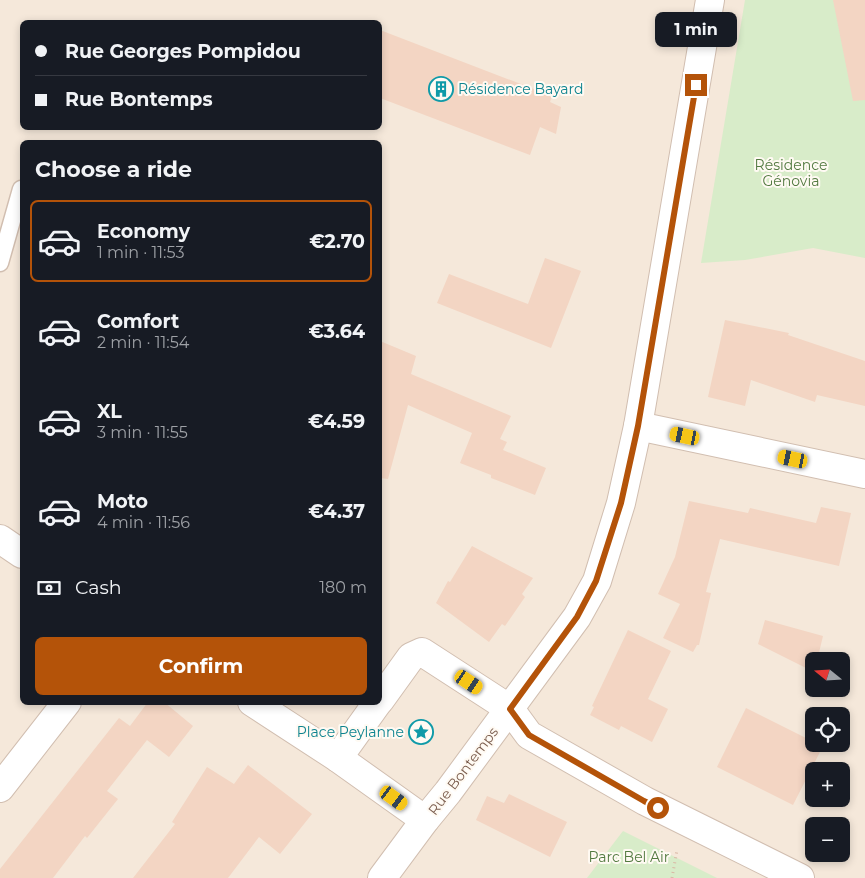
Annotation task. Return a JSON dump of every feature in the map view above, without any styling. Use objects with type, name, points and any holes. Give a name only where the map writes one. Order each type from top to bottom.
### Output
[{"type":"street","name":"Rue Bontemps","points":[[382,878],[577,617],[596,581],[621,503],[638,426],[710,0]]},
{"type":"street","points":[[638,426],[865,474]]},
{"type":"street","points":[[0,539],[20,553]]},
{"type":"street","points":[[382,697],[411,657],[422,652],[510,709],[529,735],[644,801],[800,878]]},
{"type":"street","points":[[0,788],[65,705]]},
{"type":"street","points":[[257,705],[338,758],[425,820]]},
{"type":"street","points":[[338,758],[376,705]]},
{"type":"lane","points":[[0,263],[20,193]]},
{"type":"shaded area","points":[[0,0],[865,0],[865,878],[0,878]]},
{"type":"green space","name":"Résidence Génovia","points":[[745,0],[865,0],[865,258],[813,248],[745,260],[701,263]]},
{"type":"green space","name":"Parc Bel Air","points":[[623,831],[717,878],[587,878]]},
{"type":"building","points":[[833,0],[865,0],[865,100],[853,101]]},
{"type":"building","name":"Résidence Bayard","points":[[382,31],[552,96],[550,102],[561,107],[556,134],[540,127],[530,155],[382,99]]},
{"type":"building","points":[[545,258],[581,271],[551,348],[437,303],[449,274],[528,304]]},
{"type":"building","points":[[725,320],[789,333],[788,335],[865,361],[865,406],[817,395],[815,402],[751,380],[745,406],[708,397]]},
{"type":"building","points":[[382,342],[416,356],[411,374],[511,416],[500,439],[507,442],[503,450],[546,468],[535,495],[491,478],[491,475],[460,463],[472,433],[408,405],[388,479],[382,478]]},
{"type":"building","points":[[689,501],[748,513],[750,508],[816,523],[821,507],[851,513],[839,566],[720,539],[706,592],[711,593],[699,645],[697,645],[693,652],[663,638],[680,604],[658,594],[675,557]]},
{"type":"building","points":[[472,546],[533,578],[522,594],[525,597],[505,626],[502,624],[489,642],[436,603],[448,581],[450,582]]},
{"type":"building","points":[[765,620],[823,636],[819,652],[805,652],[805,668],[758,644]]},
{"type":"building","points":[[628,630],[671,651],[648,699],[668,709],[652,742],[621,726],[619,730],[590,715],[594,707],[592,706]]},
{"type":"building","points":[[146,705],[168,705],[193,726],[169,757],[147,740],[107,791],[118,799],[87,838],[85,836],[53,878],[0,878],[0,869],[119,718],[130,726]]},
{"type":"building","points":[[746,708],[805,738],[805,752],[820,752],[815,762],[805,762],[805,781],[793,805],[717,767]]},
{"type":"building","points":[[248,765],[312,814],[280,854],[259,837],[228,878],[133,878],[175,824],[172,822],[207,767],[234,784]]},
{"type":"building","points":[[509,794],[567,822],[550,857],[476,820],[487,796],[504,803]]},
{"type":"place","name":"Résidence Bayard","points":[[441,89]]},
{"type":"place","name":"Place Peylanne","points":[[421,732]]},
{"type":"route","points":[[658,808],[529,735],[510,709],[577,617],[596,581],[621,503],[638,426],[696,85]]}]
